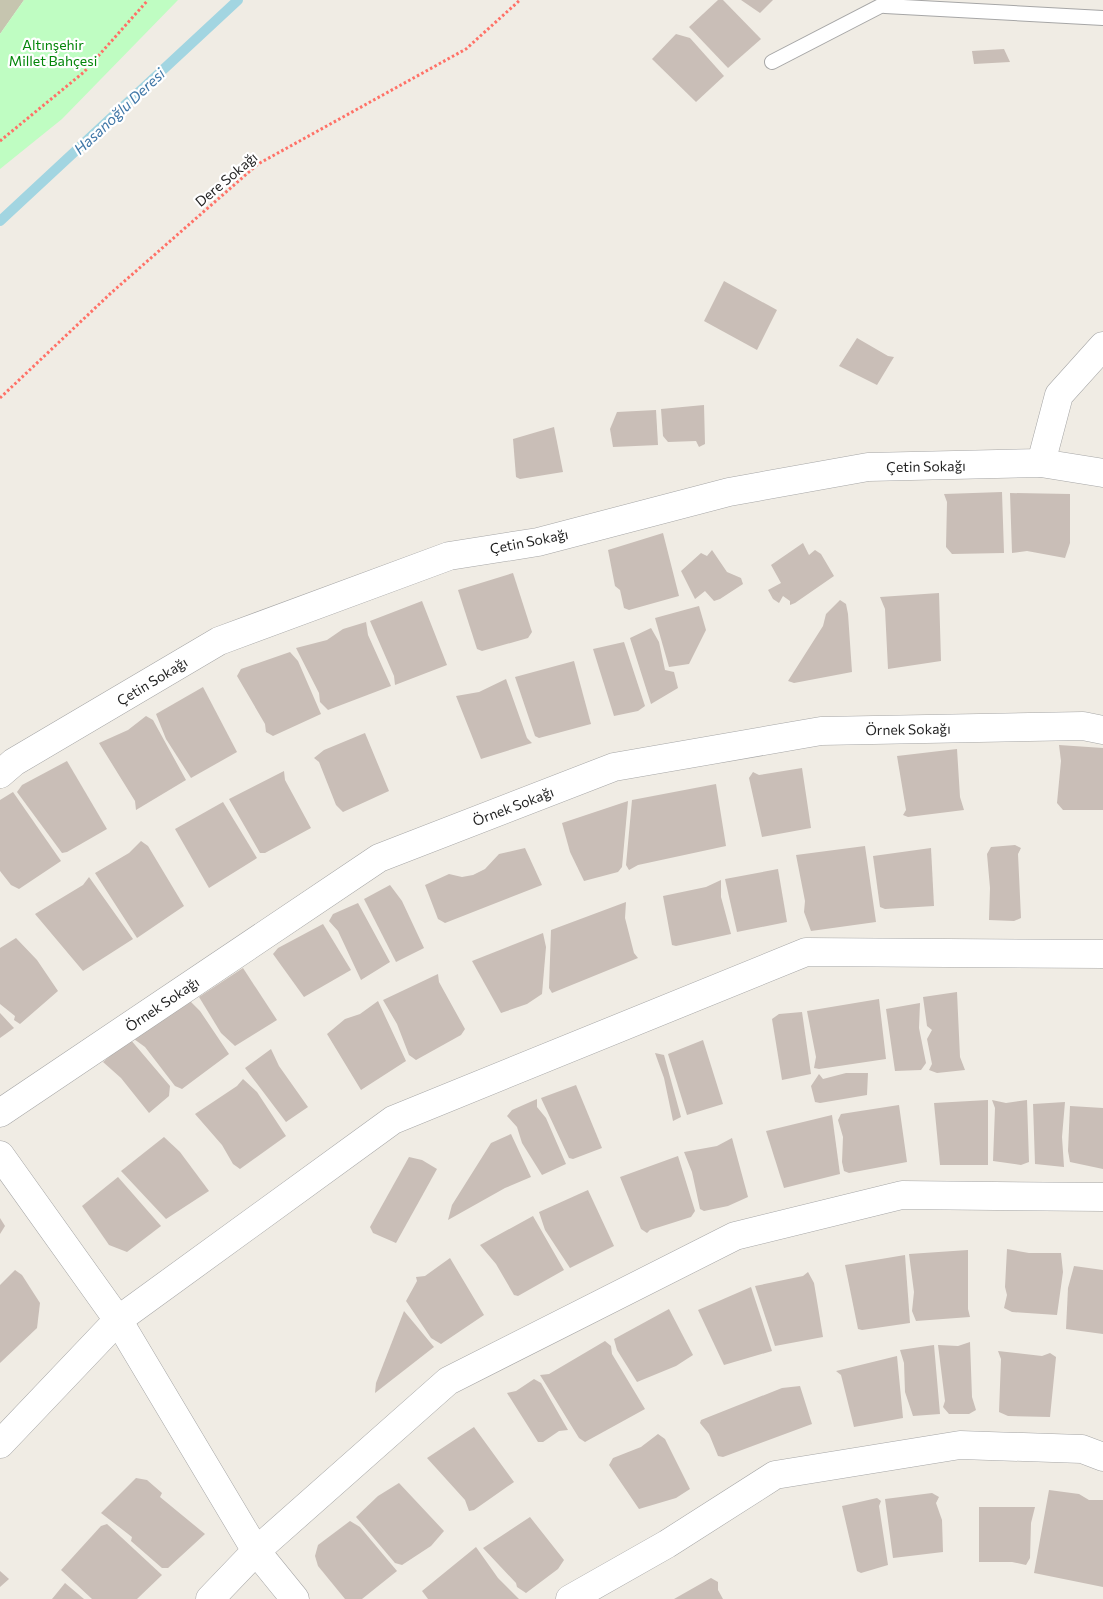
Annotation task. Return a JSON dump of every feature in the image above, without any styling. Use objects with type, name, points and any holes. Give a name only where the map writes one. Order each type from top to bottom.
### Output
[{"type":"street","points":[[1041,463],[1059,395],[1103,346]]},
{"type":"street","name":"Çetin Sokağı","points":[[0,774],[14,762],[219,641],[449,556],[538,542],[729,492],[868,467],[1041,463],[1103,473]]},
{"type":"street","name":"Örnek Sokağı","points":[[0,1113],[379,858],[614,767],[821,731],[1082,726],[1103,730]]},
{"type":"street","points":[[0,1444],[118,1320],[393,1120],[806,952],[1103,954]]},
{"type":"street","points":[[0,1155],[118,1320],[256,1551],[295,1599]]},
{"type":"street","points":[[210,1599],[256,1551],[448,1381],[735,1236],[902,1196],[1103,1197]]},
{"type":"street","points":[[570,1599],[667,1544],[775,1474],[960,1445],[1082,1449],[1103,1457]]},
{"type":"lane","points":[[772,62],[889,3],[1103,18]]},
{"type":"path","points":[[0,140],[84,72],[148,0]]},
{"type":"path","name":"Dere Sokağı","points":[[0,398],[111,293],[258,164],[466,49],[520,0]]},
{"type":"shaded area","points":[[0,0],[24,0],[0,34]]},
{"type":"green space","name":"Altınşehir Millet Bahçesi","points":[[24,0],[178,0],[62,119],[0,169],[0,34]]},
{"type":"building","points":[[718,0],[723,0],[761,39],[728,68],[689,27]]},
{"type":"building","points":[[741,0],[773,0],[760,13]]},
{"type":"building","points":[[676,34],[690,38],[724,76],[696,102],[652,59]]},
{"type":"building","points":[[1004,49],[1010,62],[974,64],[972,51]]},
{"type":"building","points":[[724,281],[777,310],[757,350],[704,321]]},
{"type":"building","points":[[857,338],[888,356],[894,357],[877,385],[839,366]]},
{"type":"building","points":[[704,405],[705,444],[699,447],[696,441],[668,442],[663,436],[661,409]]},
{"type":"building","points":[[656,410],[658,445],[613,447],[610,429],[617,412]]},
{"type":"building","points":[[554,427],[563,472],[520,479],[516,477],[513,439]]},
{"type":"building","points":[[1002,492],[1004,553],[952,554],[946,547],[947,502],[944,494]]},
{"type":"building","points":[[1010,493],[1070,494],[1070,543],[1065,558],[1027,551],[1012,553]]},
{"type":"building","points":[[663,533],[679,596],[629,610],[624,608],[620,590],[615,586],[608,550]]},
{"type":"building","points":[[803,543],[809,555],[815,550],[821,554],[834,576],[795,603],[790,605],[790,601],[783,596],[779,603],[773,599],[768,590],[781,583],[771,565]]},
{"type":"building","points":[[712,550],[727,572],[741,578],[743,584],[714,601],[705,591],[695,599],[681,571],[701,553],[707,556]]},
{"type":"building","points":[[513,573],[532,632],[528,638],[482,651],[477,649],[458,590]]},
{"type":"building","points":[[939,593],[941,661],[888,669],[885,609],[880,597]]},
{"type":"building","points":[[840,600],[846,604],[848,614],[852,672],[794,683],[788,681],[823,626],[826,614]]},
{"type":"building","points":[[422,601],[447,665],[395,685],[394,676],[370,621]]},
{"type":"building","points":[[699,606],[706,630],[689,664],[669,667],[655,618]]},
{"type":"building","points":[[366,622],[368,635],[391,686],[328,710],[320,702],[319,693],[296,648],[327,640],[343,629]]},
{"type":"building","points":[[651,628],[659,642],[665,670],[674,672],[678,688],[651,704],[630,638]]},
{"type":"building","points":[[624,642],[645,706],[638,711],[614,716],[593,649]]},
{"type":"building","points":[[290,652],[298,661],[321,714],[273,736],[266,732],[265,724],[237,676],[241,669]]},
{"type":"building","points":[[574,661],[591,724],[539,738],[535,736],[515,677]]},
{"type":"building","points":[[506,679],[527,738],[532,743],[481,759],[456,696],[479,692]]},
{"type":"building","points":[[203,687],[237,752],[191,778],[166,739],[156,714]]},
{"type":"building","points":[[146,716],[153,720],[186,780],[136,810],[135,801],[99,743],[128,730]]},
{"type":"building","points":[[365,733],[389,791],[343,812],[336,805],[319,762],[314,758],[324,750]]},
{"type":"building","points":[[1059,745],[1103,748],[1103,810],[1063,810],[1057,803],[1061,761]]},
{"type":"building","points":[[957,749],[960,797],[964,810],[908,817],[903,815],[906,810],[897,756]]},
{"type":"building","points":[[67,761],[107,829],[62,853],[17,792],[22,785]]},
{"type":"building","points":[[802,768],[811,828],[762,837],[749,778],[753,772],[759,775]]},
{"type":"building","points":[[284,771],[285,780],[311,828],[265,853],[260,853],[229,799]]},
{"type":"building","points":[[716,784],[726,846],[638,865],[629,870],[626,865],[632,800]]},
{"type":"building","points":[[13,792],[61,861],[19,889],[11,885],[0,871],[0,800]]},
{"type":"building","points":[[628,801],[622,867],[618,872],[584,881],[570,852],[562,823]]},
{"type":"building","points":[[223,802],[257,858],[209,888],[175,829]]},
{"type":"building","points":[[141,841],[148,846],[184,906],[137,938],[95,873],[129,853]]},
{"type":"building","points":[[1015,845],[1021,848],[1018,854],[1021,918],[1014,921],[989,920],[990,888],[987,854],[991,847]]},
{"type":"building","points":[[865,846],[876,922],[811,931],[804,912],[805,901],[796,855]]},
{"type":"building","points":[[525,848],[542,885],[445,923],[438,919],[425,885],[449,874],[462,877],[473,875],[485,869],[499,854]]},
{"type":"building","points":[[931,848],[934,906],[885,909],[880,907],[873,856]]},
{"type":"building","points":[[778,869],[787,922],[737,932],[725,879]]},
{"type":"building","points":[[89,877],[133,939],[83,971],[35,914],[83,885]]},
{"type":"building","points":[[721,880],[721,897],[731,934],[676,946],[672,945],[663,896],[706,887]]},
{"type":"building","points":[[390,885],[402,901],[424,948],[396,962],[364,899]]},
{"type":"building","points":[[626,902],[625,918],[634,953],[638,958],[552,993],[549,988],[551,930]]},
{"type":"building","points":[[358,903],[390,962],[361,980],[338,931],[329,921],[333,914]]},
{"type":"building","points":[[323,924],[351,970],[304,997],[273,954],[278,948]]},
{"type":"building","points":[[543,933],[546,947],[542,994],[527,1004],[501,1013],[472,961]]},
{"type":"building","points":[[16,938],[37,960],[58,991],[20,1024],[14,1020],[15,1016],[0,1004],[0,948]]},
{"type":"building","points":[[243,968],[277,1020],[235,1046],[221,1033],[199,997]]},
{"type":"building","points":[[438,974],[439,982],[465,1029],[461,1035],[416,1060],[409,1055],[397,1024],[383,1000]]},
{"type":"building","points":[[957,992],[960,1057],[965,1070],[937,1073],[929,1070],[932,1064],[927,1039],[932,1030],[927,1026],[923,997]]},
{"type":"building","points":[[186,997],[200,1011],[229,1054],[182,1089],[175,1086],[145,1047],[134,1039]]},
{"type":"building","points":[[879,999],[886,1059],[819,1069],[814,1068],[816,1057],[807,1011]]},
{"type":"building","points":[[378,1001],[406,1061],[361,1090],[327,1034],[345,1019],[360,1014]]},
{"type":"building","points":[[920,1003],[919,1028],[926,1063],[921,1070],[895,1071],[886,1009]]},
{"type":"building","points":[[802,1012],[811,1074],[782,1080],[772,1019],[779,1014]]},
{"type":"building","points":[[0,1013],[14,1028],[0,1038]]},
{"type":"building","points":[[130,1039],[170,1086],[169,1096],[149,1113],[121,1078],[103,1062]]},
{"type":"building","points":[[703,1040],[723,1104],[687,1115],[668,1054]]},
{"type":"building","points":[[271,1049],[279,1066],[308,1107],[286,1122],[245,1068]]},
{"type":"building","points":[[655,1053],[664,1055],[681,1117],[673,1121],[664,1078]]},
{"type":"building","points":[[846,1073],[868,1073],[867,1095],[820,1103],[815,1102],[811,1086],[819,1074],[823,1079]]},
{"type":"building","points":[[243,1079],[257,1092],[286,1136],[240,1169],[233,1164],[222,1145],[195,1114],[237,1086]]},
{"type":"building","points":[[576,1085],[602,1148],[573,1159],[569,1158],[541,1098]]},
{"type":"building","points":[[537,1099],[537,1107],[546,1118],[566,1164],[542,1175],[522,1143],[517,1127],[507,1116],[512,1110]]},
{"type":"building","points":[[988,1100],[988,1165],[940,1165],[934,1103]]},
{"type":"building","points":[[992,1100],[1006,1103],[1027,1100],[1029,1162],[1021,1165],[993,1161],[995,1108]]},
{"type":"building","points":[[1065,1102],[1062,1137],[1064,1167],[1035,1164],[1033,1104]]},
{"type":"building","points":[[899,1105],[907,1162],[849,1173],[844,1171],[842,1162],[843,1137],[838,1120],[841,1114]]},
{"type":"building","points":[[1070,1106],[1103,1108],[1103,1169],[1070,1162],[1068,1151]]},
{"type":"building","points":[[832,1115],[840,1174],[784,1188],[766,1131]]},
{"type":"building","points":[[511,1134],[531,1177],[505,1188],[448,1220],[452,1205],[491,1143]]},
{"type":"building","points":[[164,1137],[180,1152],[209,1191],[166,1219],[121,1171]]},
{"type":"building","points":[[732,1138],[748,1197],[728,1206],[704,1211],[700,1209],[692,1172],[684,1152],[717,1146]]},
{"type":"building","points":[[678,1156],[695,1211],[691,1217],[650,1230],[647,1233],[641,1229],[620,1177]]},
{"type":"building","points":[[409,1157],[422,1160],[437,1169],[396,1243],[373,1233],[370,1227]]},
{"type":"building","points":[[118,1177],[161,1226],[127,1252],[109,1245],[82,1206]]},
{"type":"building","points":[[588,1190],[614,1246],[570,1268],[545,1230],[539,1212]]},
{"type":"building","points":[[533,1216],[564,1270],[518,1296],[514,1295],[496,1264],[480,1245]]},
{"type":"building","points":[[0,1218],[5,1226],[0,1234]]},
{"type":"building","points":[[1007,1249],[1029,1253],[1061,1253],[1063,1272],[1057,1315],[1012,1312],[1004,1308],[1007,1295],[1005,1287]]},
{"type":"building","points":[[968,1250],[968,1309],[970,1317],[916,1321],[912,1311],[914,1292],[909,1254]]},
{"type":"building","points":[[905,1255],[910,1323],[858,1329],[845,1265]]},
{"type":"building","points":[[450,1258],[484,1315],[441,1344],[431,1338],[406,1301],[417,1281],[416,1277],[425,1276]]},
{"type":"building","points":[[1074,1266],[1103,1270],[1103,1334],[1066,1329],[1068,1288]]},
{"type":"building","points":[[15,1270],[22,1275],[40,1303],[37,1328],[0,1363],[0,1285]]},
{"type":"building","points":[[808,1272],[814,1283],[823,1337],[775,1346],[755,1286],[803,1276]]},
{"type":"building","points":[[751,1287],[772,1351],[724,1365],[698,1310]]},
{"type":"building","points":[[669,1309],[693,1355],[676,1366],[637,1382],[617,1350],[614,1339]]},
{"type":"building","points":[[404,1311],[434,1347],[375,1393],[376,1383]]},
{"type":"building","points":[[605,1341],[611,1346],[612,1354],[645,1409],[585,1442],[579,1438],[540,1375],[549,1374]]},
{"type":"building","points":[[970,1342],[972,1397],[976,1410],[969,1414],[949,1414],[943,1407],[945,1401],[938,1345],[958,1346]]},
{"type":"building","points":[[934,1345],[940,1414],[913,1416],[905,1392],[904,1363],[900,1350]]},
{"type":"building","points":[[998,1351],[1042,1356],[1050,1353],[1056,1357],[1050,1417],[1008,1416],[999,1412],[1001,1359]]},
{"type":"building","points":[[897,1356],[903,1418],[854,1427],[841,1375],[836,1371]]},
{"type":"building","points":[[534,1379],[541,1383],[568,1430],[559,1431],[543,1442],[538,1442],[507,1393],[516,1391]]},
{"type":"building","points":[[800,1386],[812,1424],[723,1457],[718,1456],[709,1434],[700,1423],[701,1420],[782,1388]]},
{"type":"building","points":[[474,1427],[514,1482],[474,1510],[469,1511],[465,1500],[427,1458]]},
{"type":"building","points":[[658,1434],[665,1439],[690,1489],[676,1498],[639,1509],[609,1465],[613,1458],[641,1447]]},
{"type":"building","points":[[136,1478],[147,1480],[162,1493],[160,1497],[205,1534],[168,1568],[162,1568],[131,1541],[132,1537],[101,1513]]},
{"type":"building","points":[[399,1483],[444,1531],[431,1546],[402,1565],[395,1563],[356,1517],[378,1496]]},
{"type":"building","points":[[1049,1490],[1079,1494],[1089,1500],[1103,1500],[1103,1587],[1034,1573]]},
{"type":"building","points":[[932,1493],[939,1497],[936,1503],[942,1520],[943,1552],[893,1558],[885,1499]]},
{"type":"building","points":[[877,1498],[881,1501],[879,1506],[888,1565],[861,1573],[857,1571],[842,1506]]},
{"type":"building","points":[[979,1507],[1035,1507],[1031,1523],[1030,1558],[1026,1565],[1012,1562],[979,1562]]},
{"type":"building","points":[[530,1517],[564,1560],[558,1569],[526,1593],[517,1587],[516,1583],[483,1548]]},
{"type":"building","points":[[350,1521],[360,1527],[397,1571],[362,1599],[345,1599],[318,1566],[315,1556],[318,1545]]},
{"type":"building","points":[[107,1524],[162,1575],[137,1599],[92,1599],[61,1570],[101,1526]]},
{"type":"building","points":[[476,1547],[498,1578],[519,1599],[428,1599],[422,1591]]},
{"type":"building","points":[[0,1571],[9,1579],[0,1587]]},
{"type":"building","points":[[711,1578],[718,1582],[718,1590],[723,1599],[674,1599]]},
{"type":"building","points":[[65,1583],[84,1599],[52,1599]]},
{"type":"waterway","name":"Hasanoğlu Deresi","points":[[0,221],[238,0]]}]
